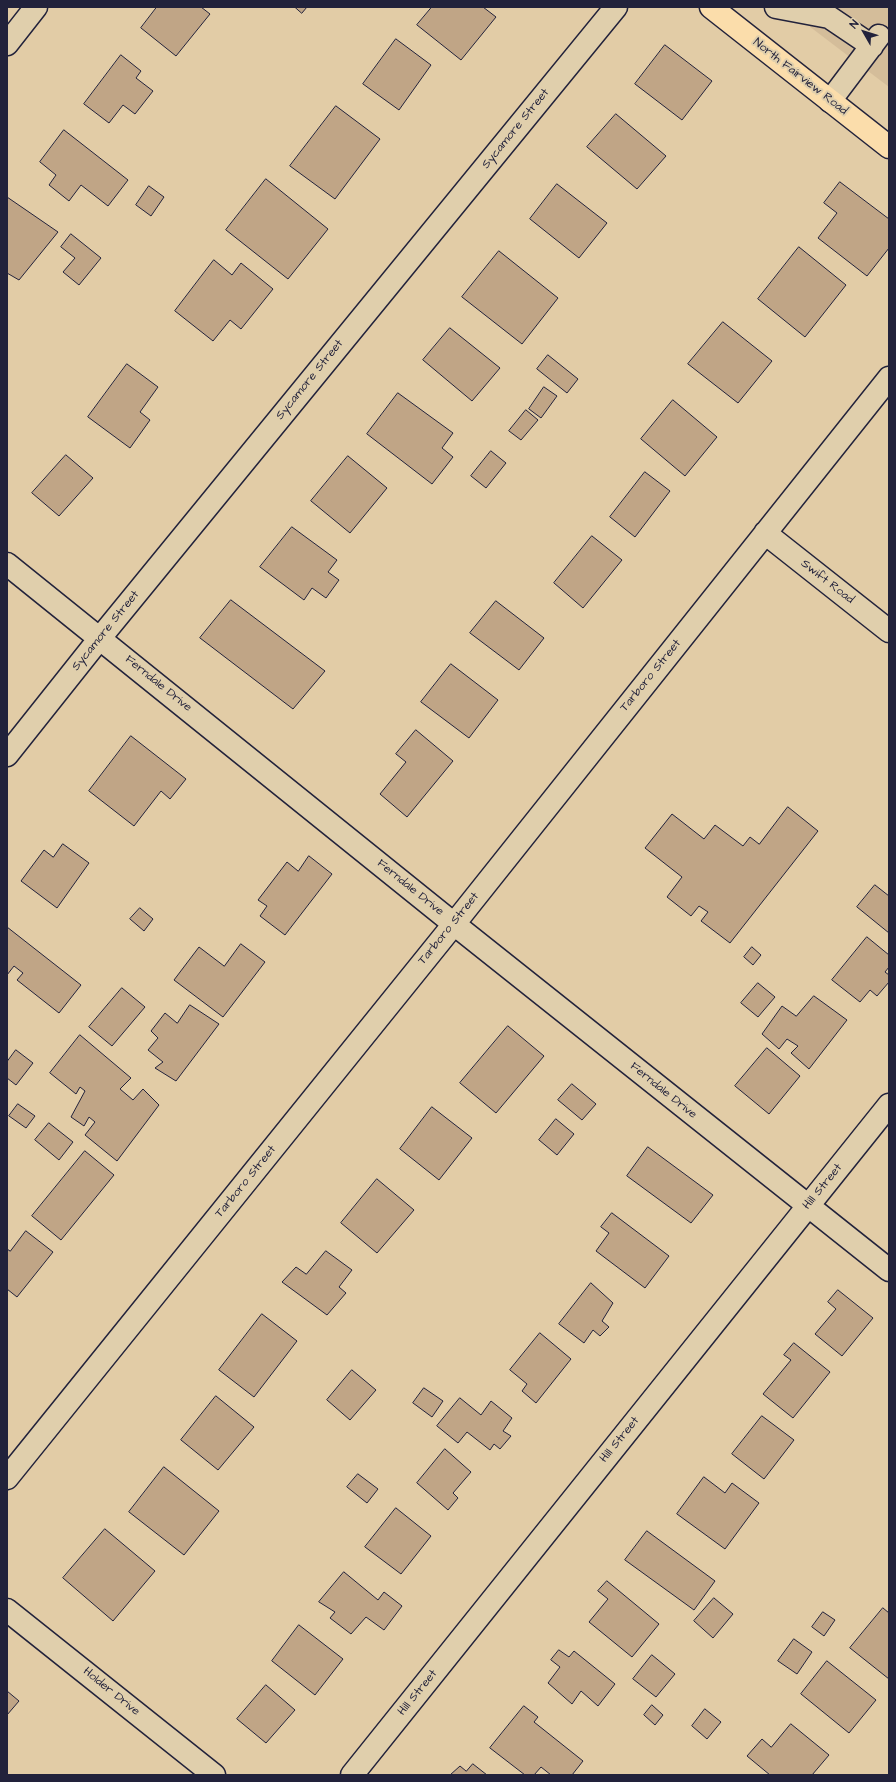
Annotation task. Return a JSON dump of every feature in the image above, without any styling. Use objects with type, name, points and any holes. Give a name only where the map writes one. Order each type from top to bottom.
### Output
[{"type":"main road","name":"North Fairview Road","points":[[710,7],[889,147]]},
{"type":"street","points":[[7,44],[36,7]]},
{"type":"street","name":"Sycamore Street","points":[[7,755],[100,638],[616,7]]},
{"type":"street","points":[[776,7],[812,10],[882,37],[830,101]]},
{"type":"street","name":"Tarboro Street","points":[[7,1478],[454,924],[889,378]]},
{"type":"street","name":"Swift Road","points":[[765,533],[889,631]]},
{"type":"street","name":"Ferndale Drive","points":[[7,564],[454,924],[889,1270]]},
{"type":"street","name":"Hill Street","points":[[352,1775],[889,1105]]},
{"type":"street","name":"Holder Drive","points":[[7,1610],[214,1775]]},
{"type":"shaded area","points":[[784,7],[889,7],[889,87]]},
{"type":"building","points":[[157,7],[201,7],[210,14],[176,56],[141,28]]},
{"type":"building","points":[[295,7],[307,7],[302,13]]},
{"type":"building","points":[[432,7],[483,7],[496,17],[461,60],[417,25]]},
{"type":"building","points":[[396,39],[431,65],[399,110],[363,84]]},
{"type":"building","points":[[665,45],[712,81],[682,120],[635,84]]},
{"type":"building","points":[[121,55],[141,71],[136,78],[153,91],[135,114],[123,105],[109,123],[84,104]]},
{"type":"building","points":[[336,106],[380,139],[335,199],[290,166]]},
{"type":"building","points":[[616,114],[666,156],[637,189],[587,147]]},
{"type":"building","points":[[64,130],[128,180],[108,206],[81,185],[69,201],[49,185],[56,175],[40,162]]},
{"type":"building","points":[[266,179],[328,229],[288,279],[226,230]]},
{"type":"building","points":[[840,182],[889,219],[889,248],[867,276],[818,238],[837,213],[824,203]]},
{"type":"building","points":[[557,184],[607,223],[579,258],[530,219]]},
{"type":"building","points":[[149,186],[164,197],[151,216],[136,205]]},
{"type":"building","points":[[7,197],[58,232],[19,280],[7,273]]},
{"type":"building","points":[[71,234],[101,258],[79,285],[63,272],[75,258],[61,247]]},
{"type":"building","points":[[799,247],[846,285],[805,337],[758,299]]},
{"type":"building","points":[[499,251],[558,298],[522,344],[462,297]]},
{"type":"building","points":[[214,260],[232,275],[241,263],[273,289],[241,329],[230,320],[213,341],[175,311]]},
{"type":"building","points":[[723,322],[772,361],[738,403],[688,364]]},
{"type":"building","points":[[450,328],[500,368],[472,401],[423,360]]},
{"type":"building","points":[[548,355],[578,379],[567,393],[537,369]]},
{"type":"building","points":[[127,364],[158,387],[140,412],[150,420],[130,448],[88,417]]},
{"type":"building","points":[[544,387],[557,396],[541,418],[529,409]]},
{"type":"building","points":[[398,393],[453,433],[442,448],[453,457],[432,484],[367,434]]},
{"type":"building","points":[[673,400],[717,437],[685,476],[641,439]]},
{"type":"building","points":[[526,410],[538,420],[521,440],[509,431]]},
{"type":"building","points":[[491,451],[506,463],[486,488],[471,476]]},
{"type":"building","points":[[66,455],[93,478],[59,516],[32,493]]},
{"type":"building","points":[[348,456],[387,488],[350,533],[311,501]]},
{"type":"building","points":[[645,472],[670,491],[635,537],[610,517]]},
{"type":"building","points":[[292,527],[337,560],[328,572],[339,580],[326,598],[312,588],[304,600],[260,567]]},
{"type":"building","points":[[592,536],[622,560],[583,608],[554,583]]},
{"type":"building","points":[[231,600],[325,671],[293,709],[200,638]]},
{"type":"building","points":[[496,601],[544,638],[519,670],[470,633]]},
{"type":"building","points":[[451,664],[498,700],[469,738],[421,702]]},
{"type":"building","points":[[416,730],[453,761],[407,817],[380,794],[406,762],[396,754]]},
{"type":"building","points":[[131,736],[186,779],[170,799],[161,791],[134,826],[89,791]]},
{"type":"building","points":[[788,807],[818,831],[730,943],[701,921],[708,912],[699,906],[691,916],[667,897],[682,877],[645,848],[672,814],[704,839],[715,825],[743,846],[750,837],[759,844]]},
{"type":"building","points":[[63,844],[89,863],[57,908],[21,881],[44,850],[53,857]]},
{"type":"building","points":[[309,856],[332,874],[285,935],[260,916],[267,906],[258,900],[287,862],[298,871]]},
{"type":"building","points":[[875,885],[889,896],[889,933],[857,907]]},
{"type":"building","points":[[140,908],[153,919],[144,931],[130,919]]},
{"type":"building","points":[[7,927],[81,985],[59,1013],[17,980],[23,973],[14,966],[7,975]]},
{"type":"building","points":[[867,937],[889,955],[889,967],[885,972],[889,975],[889,982],[877,996],[870,990],[860,1002],[832,980]]},
{"type":"building","points":[[241,944],[265,962],[223,1017],[174,980],[199,947],[224,966]]},
{"type":"building","points":[[752,947],[761,955],[753,965],[744,957]]},
{"type":"building","points":[[758,983],[775,997],[758,1017],[741,1003]]},
{"type":"building","points":[[122,988],[145,1007],[112,1046],[89,1027]]},
{"type":"building","points":[[814,996],[847,1020],[809,1069],[791,1053],[798,1046],[787,1039],[779,1049],[762,1034],[782,1006],[796,1016]]},
{"type":"building","points":[[190,1005],[219,1024],[176,1081],[155,1068],[163,1062],[148,1050],[158,1038],[151,1031],[165,1013],[177,1023]]},
{"type":"building","points":[[508,1026],[544,1056],[496,1113],[460,1083]]},
{"type":"building","points":[[80,1035],[131,1078],[120,1089],[133,1100],[143,1089],[159,1105],[117,1161],[85,1135],[95,1122],[89,1117],[84,1126],[71,1117],[85,1091],[80,1087],[76,1094],[50,1073]]},
{"type":"building","points":[[767,1048],[800,1076],[769,1114],[735,1086]]},
{"type":"building","points":[[16,1050],[33,1063],[16,1085],[7,1078],[7,1062]]},
{"type":"building","points":[[572,1084],[596,1104],[582,1120],[558,1100]]},
{"type":"building","points":[[18,1104],[35,1116],[26,1128],[9,1116]]},
{"type":"building","points":[[432,1107],[472,1138],[439,1180],[400,1149]]},
{"type":"building","points":[[556,1119],[574,1134],[557,1155],[539,1140]]},
{"type":"building","points":[[49,1123],[73,1142],[59,1160],[35,1140]]},
{"type":"building","points":[[648,1147],[713,1195],[691,1223],[627,1176]]},
{"type":"building","points":[[85,1151],[114,1175],[61,1240],[32,1216]]},
{"type":"building","points":[[377,1179],[414,1210],[377,1253],[341,1223]]},
{"type":"building","points":[[612,1213],[669,1256],[645,1288],[596,1251],[609,1233],[601,1227]]},
{"type":"building","points":[[26,1231],[53,1252],[17,1297],[7,1289],[7,1249],[10,1251]]},
{"type":"building","points":[[326,1251],[352,1270],[339,1287],[346,1293],[327,1315],[282,1282],[296,1267],[306,1274]]},
{"type":"building","points":[[591,1283],[613,1303],[602,1321],[609,1327],[600,1336],[593,1330],[584,1343],[559,1324]]},
{"type":"building","points":[[838,1290],[873,1318],[842,1356],[815,1334],[836,1309],[828,1302]]},
{"type":"building","points":[[262,1314],[297,1341],[254,1397],[219,1370]]},
{"type":"building","points":[[540,1333],[571,1359],[536,1403],[522,1391],[527,1384],[510,1370]]},
{"type":"building","points":[[794,1343],[830,1372],[793,1418],[763,1394],[791,1360],[784,1355]]},
{"type":"building","points":[[352,1370],[376,1390],[350,1420],[327,1400]]},
{"type":"building","points":[[424,1388],[443,1401],[432,1417],[413,1403]]},
{"type":"building","points":[[216,1396],[254,1427],[218,1470],[181,1440]]},
{"type":"building","points":[[460,1398],[481,1415],[491,1401],[512,1418],[503,1431],[511,1436],[500,1449],[494,1444],[490,1450],[467,1432],[458,1443],[437,1426]]},
{"type":"building","points":[[762,1416],[794,1440],[764,1479],[732,1454]]},
{"type":"building","points":[[445,1449],[471,1472],[453,1493],[458,1498],[448,1510],[417,1483]]},
{"type":"building","points":[[164,1467],[219,1511],[184,1555],[129,1512]]},
{"type":"building","points":[[358,1474],[378,1489],[367,1503],[347,1487]]},
{"type":"building","points":[[704,1477],[725,1493],[732,1483],[759,1503],[725,1549],[677,1514]]},
{"type":"building","points":[[396,1508],[431,1536],[401,1574],[365,1547]]},
{"type":"building","points":[[105,1529],[155,1571],[113,1621],[63,1578]]},
{"type":"building","points":[[647,1531],[715,1581],[694,1610],[625,1560]]},
{"type":"building","points":[[344,1572],[378,1600],[384,1592],[402,1606],[384,1630],[366,1617],[351,1634],[330,1618],[335,1612],[319,1602]]},
{"type":"building","points":[[607,1581],[659,1624],[632,1657],[589,1622],[608,1599],[598,1591]]},
{"type":"building","points":[[714,1598],[733,1614],[713,1638],[694,1621]]},
{"type":"building","points":[[883,1608],[889,1613],[889,1679],[850,1648]]},
{"type":"building","points":[[823,1612],[835,1620],[824,1636],[812,1627]]},
{"type":"building","points":[[299,1625],[343,1659],[315,1695],[272,1661]]},
{"type":"building","points":[[794,1639],[812,1652],[797,1674],[778,1661]]},
{"type":"building","points":[[559,1650],[569,1657],[574,1651],[615,1684],[598,1706],[581,1691],[572,1704],[548,1683],[560,1667],[551,1660]]},
{"type":"building","points":[[652,1655],[675,1674],[656,1697],[633,1679]]},
{"type":"building","points":[[827,1661],[876,1700],[849,1733],[801,1694]]},
{"type":"building","points":[[266,1685],[295,1710],[266,1743],[237,1719]]},
{"type":"building","points":[[7,1691],[19,1701],[7,1715]]},
{"type":"building","points":[[652,1705],[663,1715],[655,1725],[644,1715]]},
{"type":"building","points":[[524,1706],[538,1717],[534,1722],[583,1761],[572,1775],[551,1775],[541,1767],[534,1775],[525,1775],[490,1748]]},
{"type":"building","points":[[705,1709],[721,1722],[707,1739],[692,1726]]},
{"type":"building","points":[[791,1724],[829,1755],[812,1775],[770,1775],[747,1756],[762,1739],[771,1747]]},
{"type":"building","points":[[473,1764],[487,1775],[450,1775],[460,1766],[466,1771]]}]
